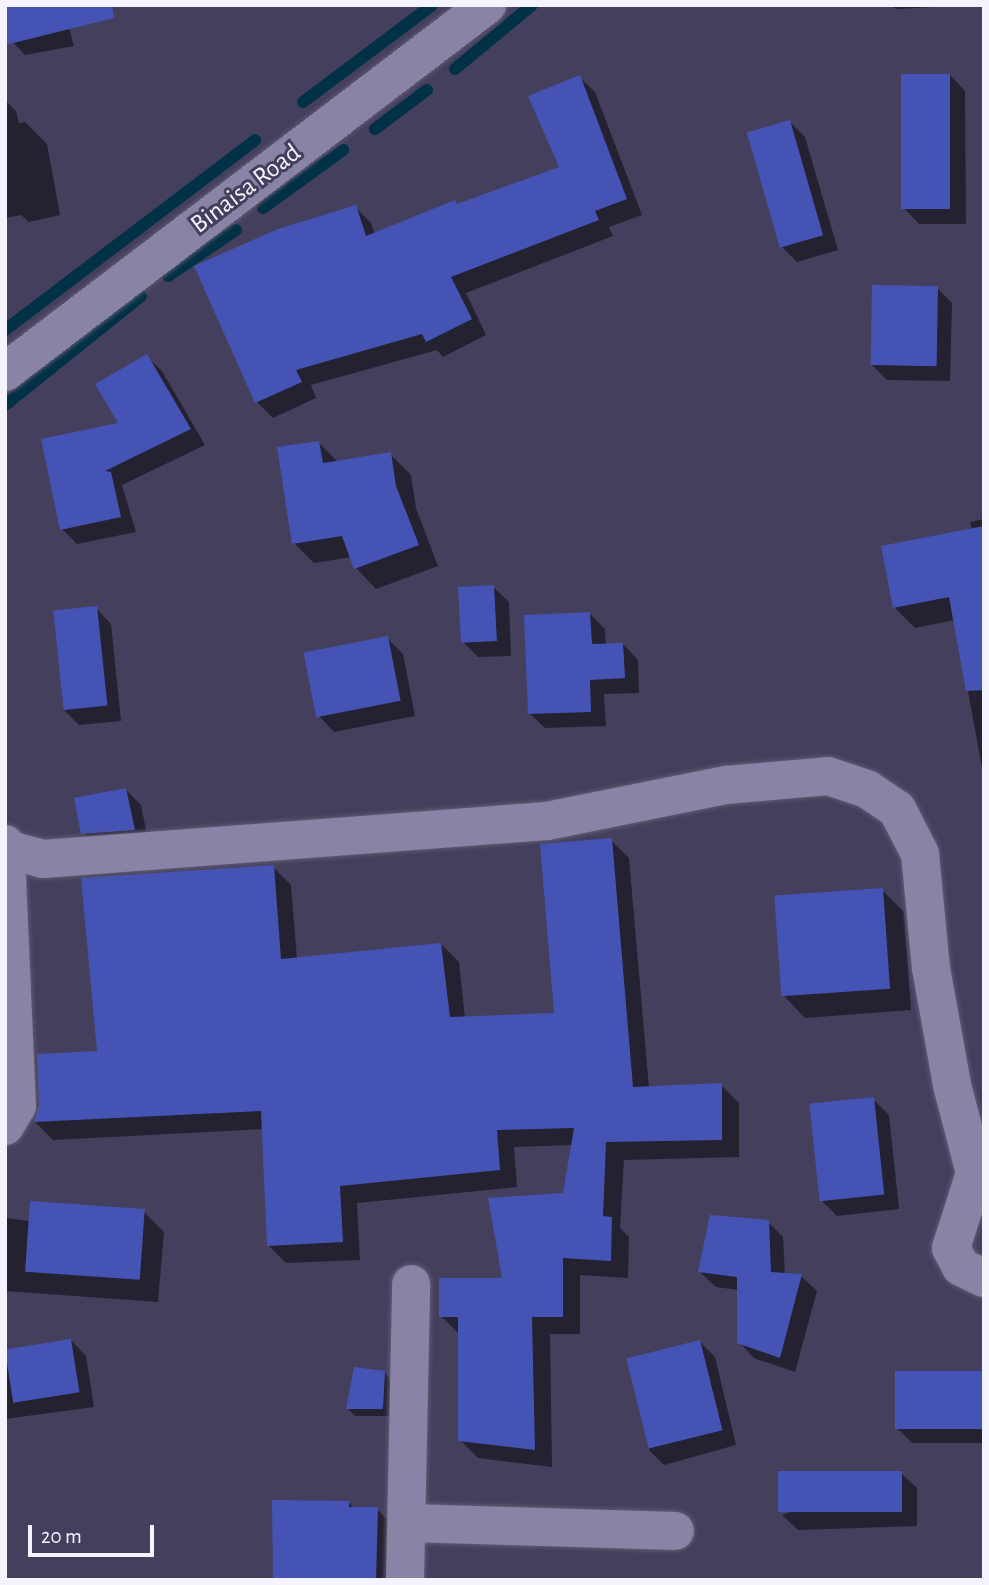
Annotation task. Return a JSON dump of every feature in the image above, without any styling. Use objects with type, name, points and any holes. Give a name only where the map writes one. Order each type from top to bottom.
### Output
[{"type":"street","name":"Binaisa Road","points":[[5,372],[486,5]]},
{"type":"street","points":[[5,1126],[17,1106],[6,847],[43,859],[547,821],[726,785],[799,776],[828,776],[854,785],[897,809],[919,854],[931,968],[952,1085],[979,1172],[951,1248],[961,1267],[984,1278]]},
{"type":"street","points":[[405,1580],[410,1523],[411,1284]]},
{"type":"street","points":[[410,1523],[675,1531]]},
{"type":"building","points":[[5,5],[112,5],[114,18],[5,45]]},
{"type":"building","points":[[901,74],[950,74],[950,209],[901,209]]},
{"type":"building","points":[[580,75],[627,199],[595,211],[599,220],[451,277],[472,319],[426,342],[422,334],[296,370],[302,382],[255,403],[194,266],[278,229],[356,205],[366,236],[455,200],[457,204],[559,167],[528,96]]},
{"type":"building","points":[[790,120],[823,235],[780,248],[747,132]]},
{"type":"building","points":[[872,285],[938,286],[937,366],[871,365]]},
{"type":"building","points":[[147,354],[191,429],[105,471],[111,472],[121,517],[60,530],[41,439],[118,423],[95,384]]},
{"type":"building","points":[[319,441],[323,463],[391,452],[396,486],[419,545],[354,569],[342,536],[292,544],[277,447]]},
{"type":"building","points":[[984,526],[984,690],[966,691],[949,597],[893,608],[881,546]]},
{"type":"building","points":[[494,585],[497,641],[461,643],[458,587]]},
{"type":"building","points":[[97,606],[107,705],[64,710],[53,611]]},
{"type":"building","points":[[590,612],[592,644],[623,643],[625,678],[590,680],[591,712],[528,714],[524,615]]},
{"type":"building","points":[[388,636],[401,701],[316,717],[304,652]]},
{"type":"building","points":[[126,788],[135,830],[81,834],[74,798]]},
{"type":"building","points":[[612,838],[633,1087],[722,1083],[722,1140],[606,1142],[603,1216],[612,1217],[611,1261],[563,1258],[563,1317],[532,1317],[535,1450],[458,1441],[458,1317],[439,1317],[439,1278],[502,1278],[488,1198],[563,1193],[574,1128],[497,1130],[500,1170],[340,1186],[343,1242],[267,1246],[261,1111],[34,1122],[39,1105],[37,1054],[97,1051],[81,878],[274,865],[281,959],[441,943],[450,1017],[554,1013],[540,844]]},
{"type":"building","points":[[883,888],[890,989],[781,996],[774,896]]},
{"type":"building","points":[[874,1097],[884,1194],[820,1201],[809,1104]]},
{"type":"building","points":[[30,1201],[145,1209],[140,1280],[25,1272]]},
{"type":"building","points":[[710,1215],[769,1220],[771,1272],[802,1274],[780,1358],[737,1343],[737,1277],[698,1272]]},
{"type":"building","points":[[71,1339],[79,1392],[13,1403],[5,1349]]},
{"type":"building","points":[[700,1340],[722,1430],[649,1449],[626,1358]]},
{"type":"building","points":[[354,1367],[385,1371],[383,1409],[346,1409]]},
{"type":"building","points":[[895,1371],[984,1371],[984,1429],[895,1429]]},
{"type":"building","points":[[778,1471],[902,1471],[902,1512],[778,1512]]},
{"type":"building","points":[[272,1500],[349,1501],[349,1507],[378,1507],[376,1580],[273,1580]]},
{"type":"waterway","points":[[303,102],[432,5]]},
{"type":"waterway","points":[[455,69],[532,5]]},
{"type":"waterway","points":[[375,129],[427,90]]},
{"type":"waterway","points":[[5,330],[255,140]]},
{"type":"waterway","points":[[263,208],[343,150]]},
{"type":"waterway","points":[[168,276],[236,230]]},
{"type":"waterway","points":[[5,405],[141,296]]}]
